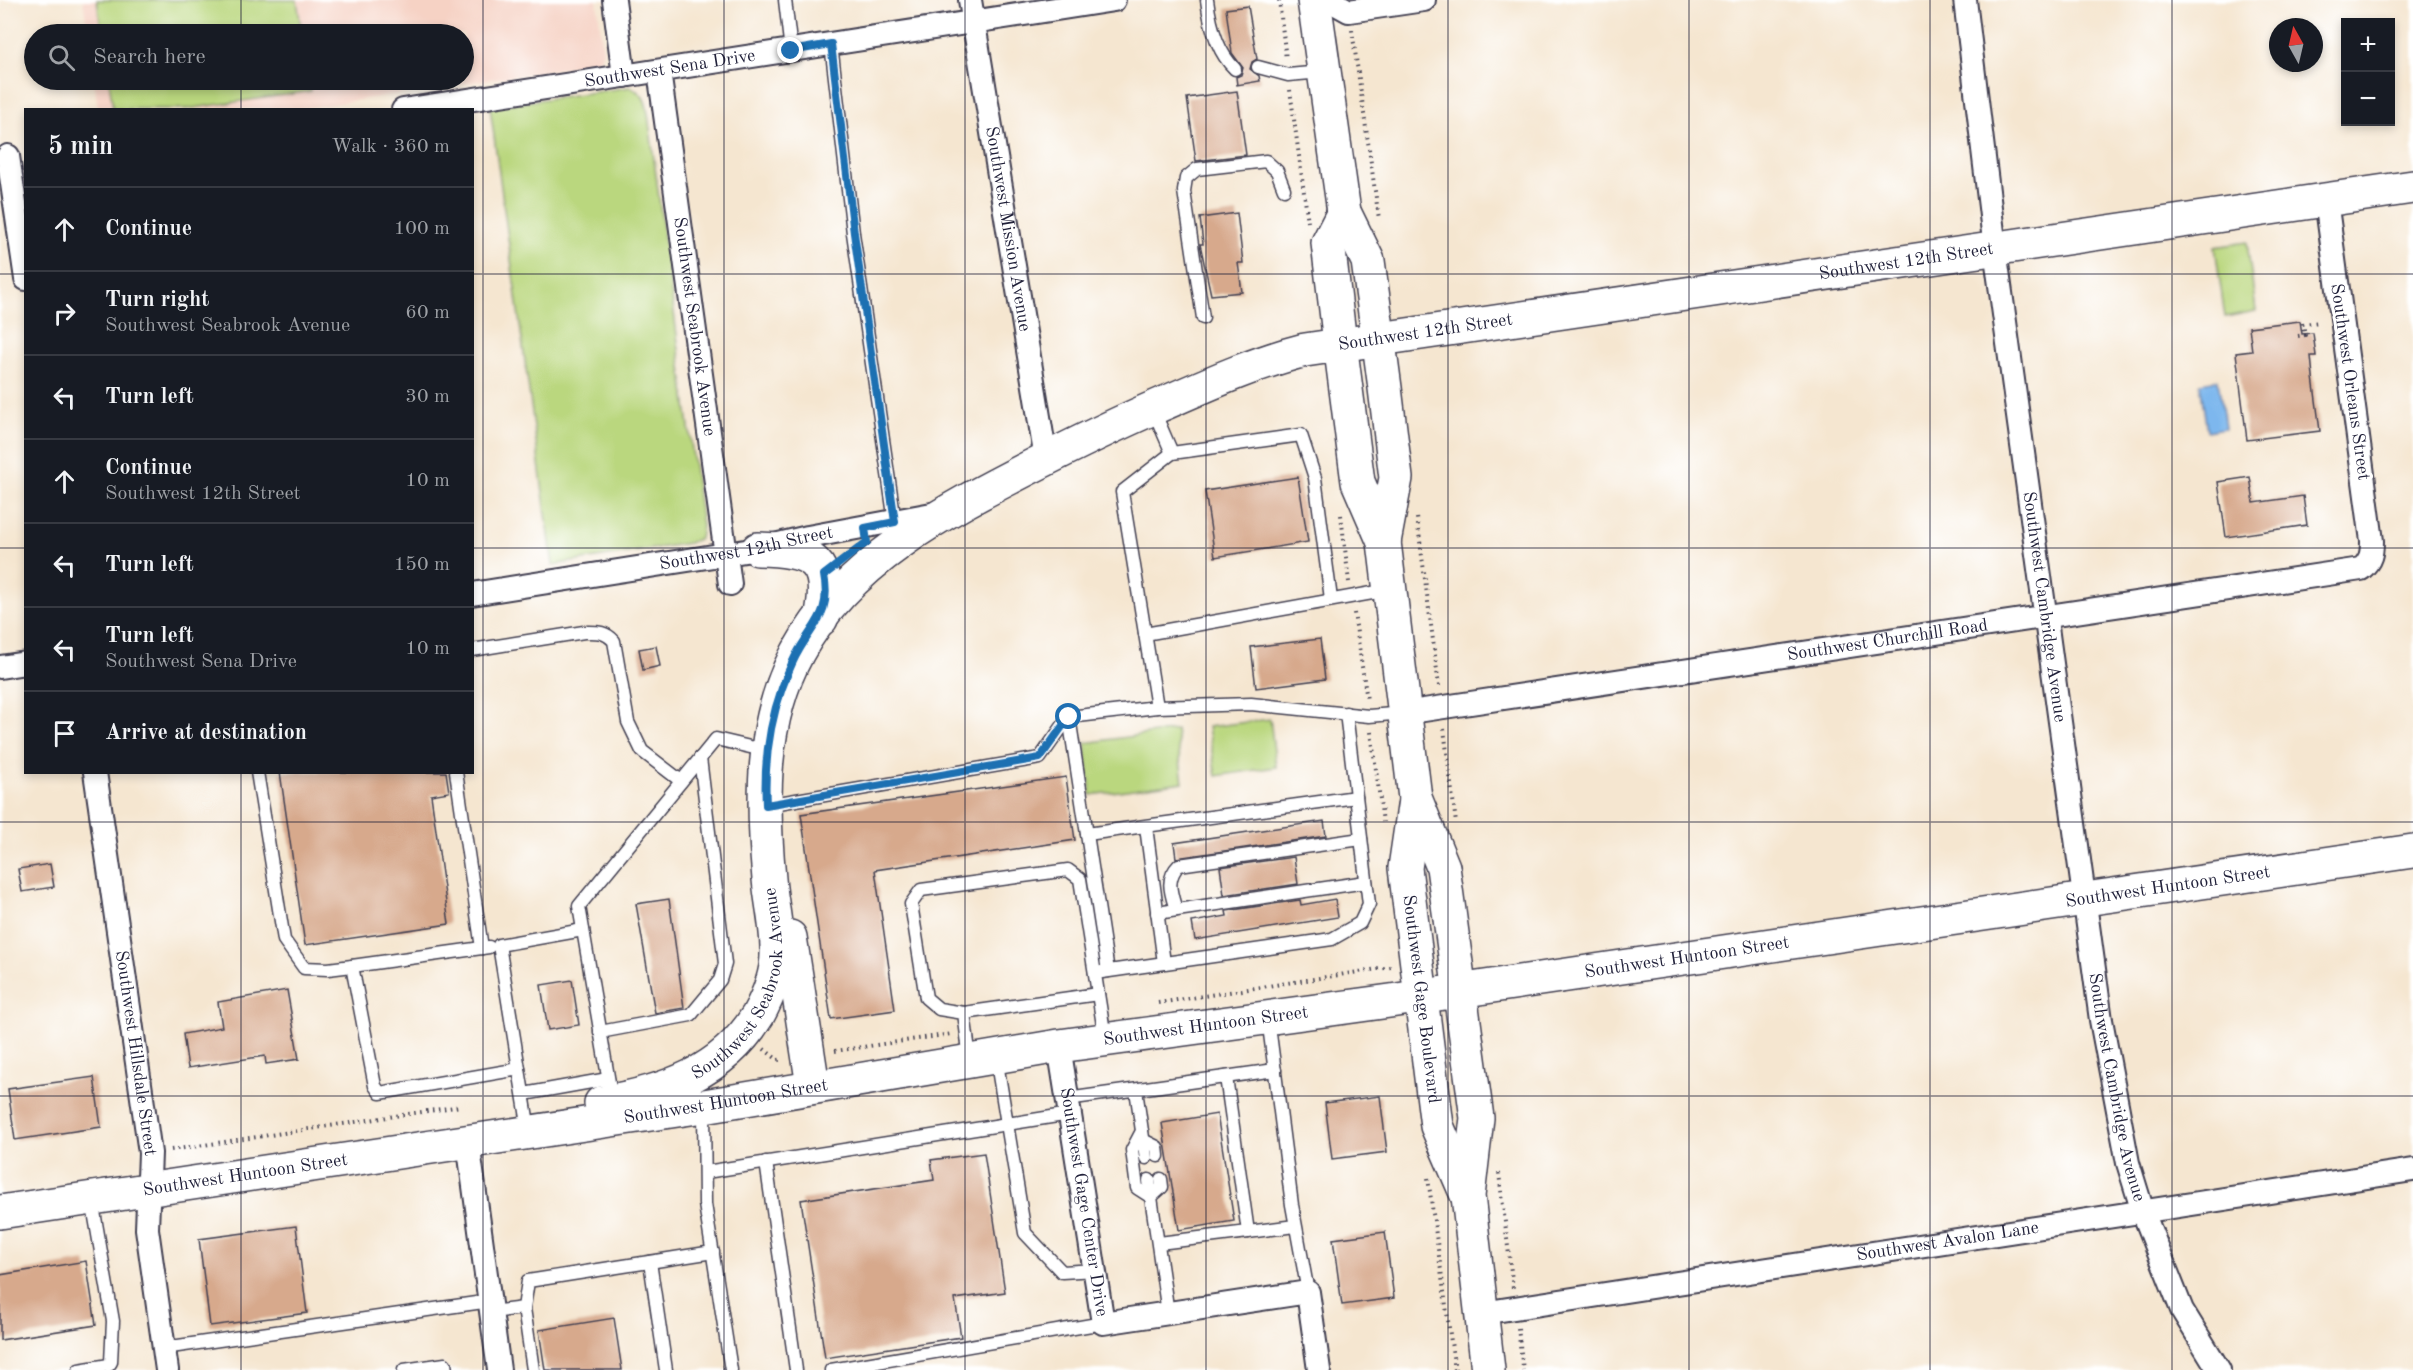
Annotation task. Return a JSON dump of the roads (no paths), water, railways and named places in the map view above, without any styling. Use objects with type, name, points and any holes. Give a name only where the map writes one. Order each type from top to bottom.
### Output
[{"type":"main road","name":"Southwest Gage Boulevard","points":[[1314,0],[1344,212],[1368,261],[1378,337],[1396,478],[1384,542]]},
{"type":"main road","name":"Southwest 12th Street","points":[[959,506],[998,482],[1090,435],[1153,408],[1272,359],[1340,343],[1550,316],[2413,187]]},
{"type":"main road","name":"Southwest Gage Boulevard","points":[[1344,212],[1328,243],[1358,482],[1384,542],[1415,798],[1443,867],[1477,1118],[1468,1196],[1488,1370]]},
{"type":"main road","name":"Southwest Seabrook Avenue","points":[[530,1132],[551,1114],[686,1080],[718,1062],[735,1047],[766,1001],[774,976],[777,950],[769,878],[764,776],[783,687],[799,651],[821,619],[853,581],[882,555],[959,506]]},
{"type":"main road","points":[[758,549],[786,549],[806,556],[817,564],[824,575],[826,588],[821,619]]},
{"type":"main road","name":"Southwest Gage Boulevard","points":[[1415,798],[1405,868],[1437,1126],[1468,1196]]},
{"type":"main road","name":"Southwest Seabrook Avenue","points":[[766,813],[780,876],[813,1086]]},
{"type":"main road","name":"Southwest Huntoon Street","points":[[612,1100],[704,1106],[1059,1046],[1421,996],[2413,850]]},
{"type":"main road","name":"Southwest Huntoon Street","points":[[0,1212],[530,1132]]},
{"type":"street","points":[[614,0],[624,76]]},
{"type":"street","name":"Southwest Mission Avenue","points":[[970,0],[1046,459]]},
{"type":"street","name":"Southwest Sena Drive","points":[[417,108],[1114,0]]},
{"type":"street","points":[[1329,0],[1349,11],[1424,0]]},
{"type":"street","name":"Southwest Cambridge Avenue","points":[[1965,0],[1995,249],[2047,618],[2082,899],[2101,1020],[2122,1130],[2143,1212],[2182,1310],[2219,1370]]},
{"type":"street","name":"Southwest Seabrook Avenue","points":[[658,71],[730,584]]},
{"type":"street","points":[[11,157],[24,263]]},
{"type":"street","name":"Southwest Orleans Street","points":[[2326,200],[2372,541],[2372,553],[2368,563]]},
{"type":"street","name":"Southwest 12th Street","points":[[474,594],[726,555],[808,537],[895,522],[959,506]]},
{"type":"street","name":"Southwest Churchill Road","points":[[1404,713],[2352,572],[2368,563]]},
{"type":"street","points":[[0,667],[24,663]]},
{"type":"street","name":"Southwest Hillsdale Street","points":[[95,774],[150,1153],[147,1229],[166,1359]]},
{"type":"street","name":"Southwest Gage Center Drive","points":[[1059,1046],[1103,1323],[1308,1292]]},
{"type":"street","points":[[468,1142],[499,1370]]},
{"type":"street","name":"Southwest Avalon Lane","points":[[1482,1313],[2413,1170]]},
{"type":"street","points":[[1308,1292],[1319,1370]]},
{"type":"lane","points":[[785,0],[791,51]]},
{"type":"lane","points":[[1207,0],[1209,15],[1221,51],[1235,69]]},
{"type":"lane","points":[[831,44],[854,233],[895,522]]},
{"type":"lane","points":[[1258,67],[1288,75],[1324,72]]},
{"type":"lane","points":[[1203,318],[1184,191],[1186,178],[1197,169],[1266,161],[1276,171],[1284,189]]},
{"type":"lane","points":[[1153,408],[1172,453]]},
{"type":"lane","points":[[1157,707],[1122,492],[1172,453],[1301,435],[1315,478],[1331,599]]},
{"type":"lane","points":[[1145,634],[1390,590]]},
{"type":"lane","points":[[474,651],[584,632],[601,632],[609,635],[614,641],[628,723],[642,751],[681,781]]},
{"type":"lane","points":[[766,813],[1040,758],[1069,717],[1157,707],[1251,704],[1370,716],[1404,713]]},
{"type":"lane","points":[[1095,973],[1332,939],[1360,923],[1369,904],[1346,713]]},
{"type":"lane","points":[[1069,717],[1108,971]]},
{"type":"lane","points":[[524,1094],[612,1100],[579,906],[716,739],[768,752]]},
{"type":"lane","points":[[600,1032],[691,1015],[720,980],[725,964],[700,758]]},
{"type":"lane","points":[[257,774],[284,940],[304,968],[328,969],[352,966],[482,948],[583,930]]},
{"type":"lane","points":[[456,774],[482,948]]},
{"type":"lane","points":[[1087,834],[1356,797]]},
{"type":"lane","points":[[1146,826],[1164,963]]},
{"type":"lane","points":[[1176,910],[1170,881],[1172,872],[1179,865],[1361,839]]},
{"type":"lane","points":[[1098,994],[964,1014],[939,1008],[926,998],[911,904],[921,890],[1068,870],[1080,879],[1106,1040]]},
{"type":"lane","points":[[1157,914],[1366,882]]},
{"type":"lane","points":[[499,945],[530,1132]]},
{"type":"lane","points":[[352,966],[375,1086],[380,1093],[519,1069]]},
{"type":"lane","points":[[964,1014],[983,1058],[1006,1124],[1025,1233],[1062,1272],[1095,1270]]},
{"type":"lane","points":[[1268,1018],[1295,1226],[1308,1292]]},
{"type":"lane","points":[[706,1172],[1006,1124],[1136,1090],[1275,1071]]},
{"type":"lane","points":[[1226,1077],[1248,1232]]},
{"type":"lane","points":[[1136,1090],[1143,1136],[1152,1157]]},
{"type":"lane","points":[[704,1106],[705,1204],[731,1370]]},
{"type":"lane","points":[[1143,1136],[1131,1149],[1137,1188],[1151,1197]]},
{"type":"lane","points":[[766,1162],[796,1370]]},
{"type":"lane","points":[[1155,1180],[1151,1197],[1168,1313]]},
{"type":"lane","points":[[80,1370],[109,1365],[111,1362],[113,1321],[92,1198]]},
{"type":"lane","points":[[1159,1243],[1295,1226]]},
{"type":"lane","points":[[533,1370],[524,1308],[528,1281],[713,1252]]},
{"type":"lane","points":[[650,1262],[666,1370]]},
{"type":"lane","points":[[166,1359],[491,1307],[524,1308]]},
{"type":"lane","points":[[831,1370],[1103,1323]]},
{"type":"lane","points":[[404,1370],[445,1364],[446,1370]]},
{"type":"water","points":[[2218,380],[2225,428],[2207,431],[2200,383]]}]
